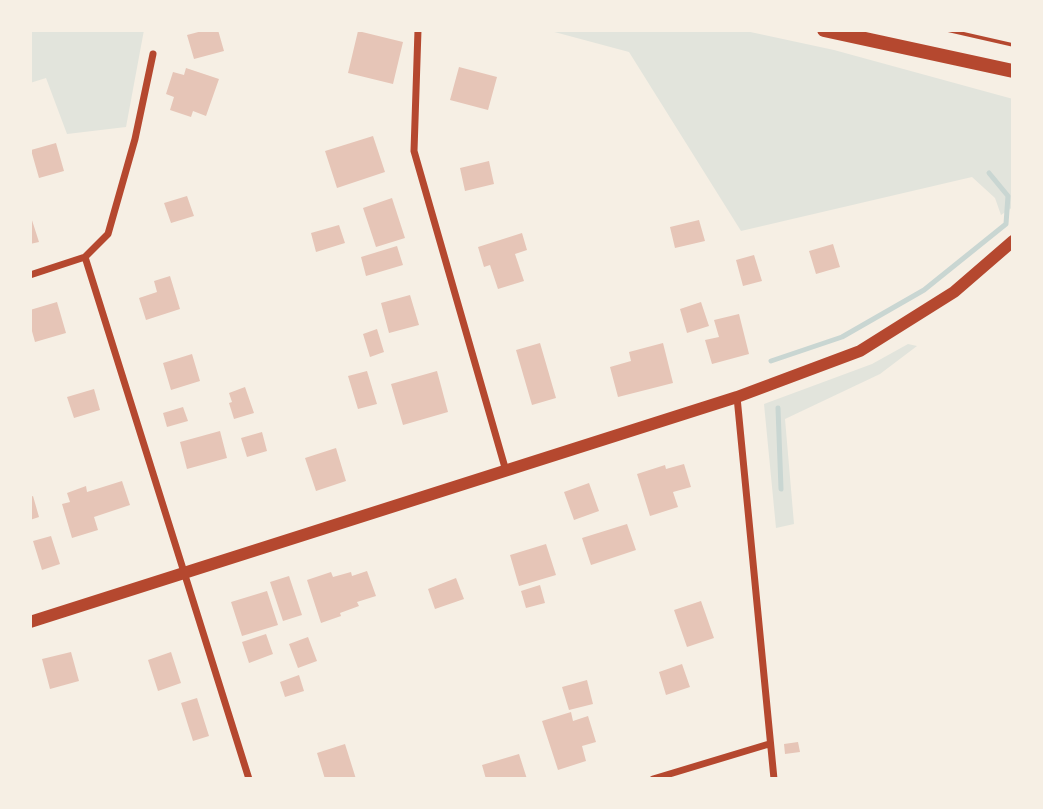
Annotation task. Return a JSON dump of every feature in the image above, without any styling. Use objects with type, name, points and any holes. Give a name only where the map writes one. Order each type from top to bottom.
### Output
[{"type":"main road","points":[[824,30],[1013,71]]},
{"type":"street","points":[[418,30],[414,151],[506,471]]},
{"type":"street","points":[[30,275],[85,257],[108,234],[135,139],[153,54]]},
{"type":"street","points":[[30,622],[737,397],[860,351],[954,292],[1013,241]]},
{"type":"street","points":[[85,257],[249,779]]},
{"type":"street","points":[[737,397],[774,779]]},
{"type":"street","points":[[653,779],[769,744]]},
{"type":"path","points":[[947,30],[1013,45]]},
{"type":"shaded area","points":[[30,30],[144,30],[126,127],[67,134],[46,78],[30,83]]},
{"type":"shaded area","points":[[547,30],[741,30],[834,50],[1013,99],[1013,207],[1001,215],[995,198],[972,177],[741,231],[629,52]]},
{"type":"shaded area","points":[[908,344],[917,346],[880,374],[785,419],[794,524],[776,528],[764,404],[872,364]]},
{"type":"building","points":[[218,30],[224,51],[194,59],[187,35]]},
{"type":"building","points":[[358,31],[403,42],[393,84],[348,73]]},
{"type":"building","points":[[459,67],[497,77],[488,110],[450,100]]},
{"type":"building","points":[[186,68],[219,79],[206,116],[193,111],[191,117],[170,110],[174,97],[166,94],[173,72],[184,75]]},
{"type":"building","points":[[373,136],[385,172],[337,188],[325,151]]},
{"type":"building","points":[[56,143],[64,171],[39,178],[31,150]]},
{"type":"building","points":[[489,161],[494,184],[465,191],[460,168]]},
{"type":"building","points":[[187,196],[194,216],[171,223],[164,203]]},
{"type":"building","points":[[392,198],[405,238],[376,247],[363,208]]},
{"type":"building","points":[[30,214],[39,242],[30,244]]},
{"type":"building","points":[[699,220],[705,241],[675,248],[670,227]]},
{"type":"building","points":[[339,225],[345,243],[316,252],[311,233]]},
{"type":"building","points":[[522,233],[527,250],[515,254],[524,281],[498,289],[490,265],[484,267],[478,247]]},
{"type":"building","points":[[833,244],[840,267],[816,274],[809,251]]},
{"type":"building","points":[[397,246],[403,265],[366,276],[361,257]]},
{"type":"building","points":[[754,255],[762,281],[743,286],[736,260]]},
{"type":"building","points":[[170,276],[180,309],[146,320],[139,298],[157,292],[154,281]]},
{"type":"building","points":[[410,295],[419,325],[389,333],[381,303]]},
{"type":"building","points":[[57,302],[66,333],[35,342],[30,324],[30,310]]},
{"type":"building","points":[[701,302],[709,326],[687,333],[680,309]]},
{"type":"building","points":[[739,314],[749,354],[712,364],[705,340],[719,337],[714,320]]},
{"type":"building","points":[[377,329],[384,352],[370,357],[363,334]]},
{"type":"building","points":[[540,343],[556,398],[532,405],[516,350]]},
{"type":"building","points":[[663,343],[673,383],[618,397],[610,367],[631,361],[629,352]]},
{"type":"building","points":[[192,354],[200,381],[171,390],[163,363]]},
{"type":"building","points":[[367,371],[377,404],[358,409],[348,376]]},
{"type":"building","points":[[437,371],[448,412],[403,425],[391,384]]},
{"type":"building","points":[[245,387],[254,413],[234,419],[229,393]]},
{"type":"building","points":[[94,389],[100,410],[74,418],[67,397]]},
{"type":"building","points":[[183,407],[188,421],[167,427],[163,413]]},
{"type":"building","points":[[220,431],[227,458],[187,469],[180,442]]},
{"type":"building","points":[[262,432],[267,451],[247,457],[241,438]]},
{"type":"building","points":[[336,448],[346,481],[316,491],[305,458]]},
{"type":"building","points":[[684,464],[691,487],[673,492],[678,507],[650,516],[637,474],[665,465],[666,469]]},
{"type":"building","points":[[122,481],[130,505],[94,517],[98,530],[72,538],[62,504],[70,502],[67,493],[86,486],[87,492]]},
{"type":"building","points":[[589,483],[599,511],[574,520],[564,492]]},
{"type":"building","points":[[33,496],[39,517],[30,520],[30,497]]},
{"type":"building","points":[[627,524],[636,550],[591,565],[582,538]]},
{"type":"building","points":[[51,536],[60,564],[42,570],[33,541]]},
{"type":"building","points":[[546,544],[556,575],[519,586],[510,555]]},
{"type":"building","points":[[367,571],[376,596],[357,602],[359,606],[321,623],[307,580],[331,572],[333,577],[351,572],[352,576]]},
{"type":"building","points":[[289,576],[302,615],[283,621],[270,582]]},
{"type":"building","points":[[456,578],[464,599],[435,609],[428,589]]},
{"type":"building","points":[[540,585],[545,603],[526,608],[521,591]]},
{"type":"building","points":[[267,591],[278,625],[242,636],[231,602]]},
{"type":"building","points":[[701,601],[714,638],[687,647],[674,610]]},
{"type":"building","points":[[266,634],[273,654],[249,663],[242,642]]},
{"type":"building","points":[[308,637],[317,661],[298,668],[289,644]]},
{"type":"building","points":[[71,652],[79,681],[50,689],[42,659]]},
{"type":"building","points":[[171,652],[181,683],[158,691],[148,660]]},
{"type":"building","points":[[682,664],[690,687],[666,695],[659,672]]},
{"type":"building","points":[[299,675],[304,691],[285,697],[280,682]]},
{"type":"building","points":[[587,680],[593,704],[569,710],[562,687]]},
{"type":"building","points":[[197,698],[209,736],[193,741],[181,703]]},
{"type":"building","points":[[571,712],[573,721],[588,716],[596,742],[582,746],[586,761],[558,770],[542,721]]},
{"type":"building","points":[[798,742],[800,752],[785,754],[784,744]]},
{"type":"building","points":[[345,744],[356,779],[325,779],[317,753]]},
{"type":"building","points":[[519,754],[527,779],[486,779],[482,765]]},
{"type":"waterway","points":[[771,361],[842,337],[924,290],[1006,224],[1008,196],[989,173]]},
{"type":"waterway","points":[[778,408],[781,489]]}]
